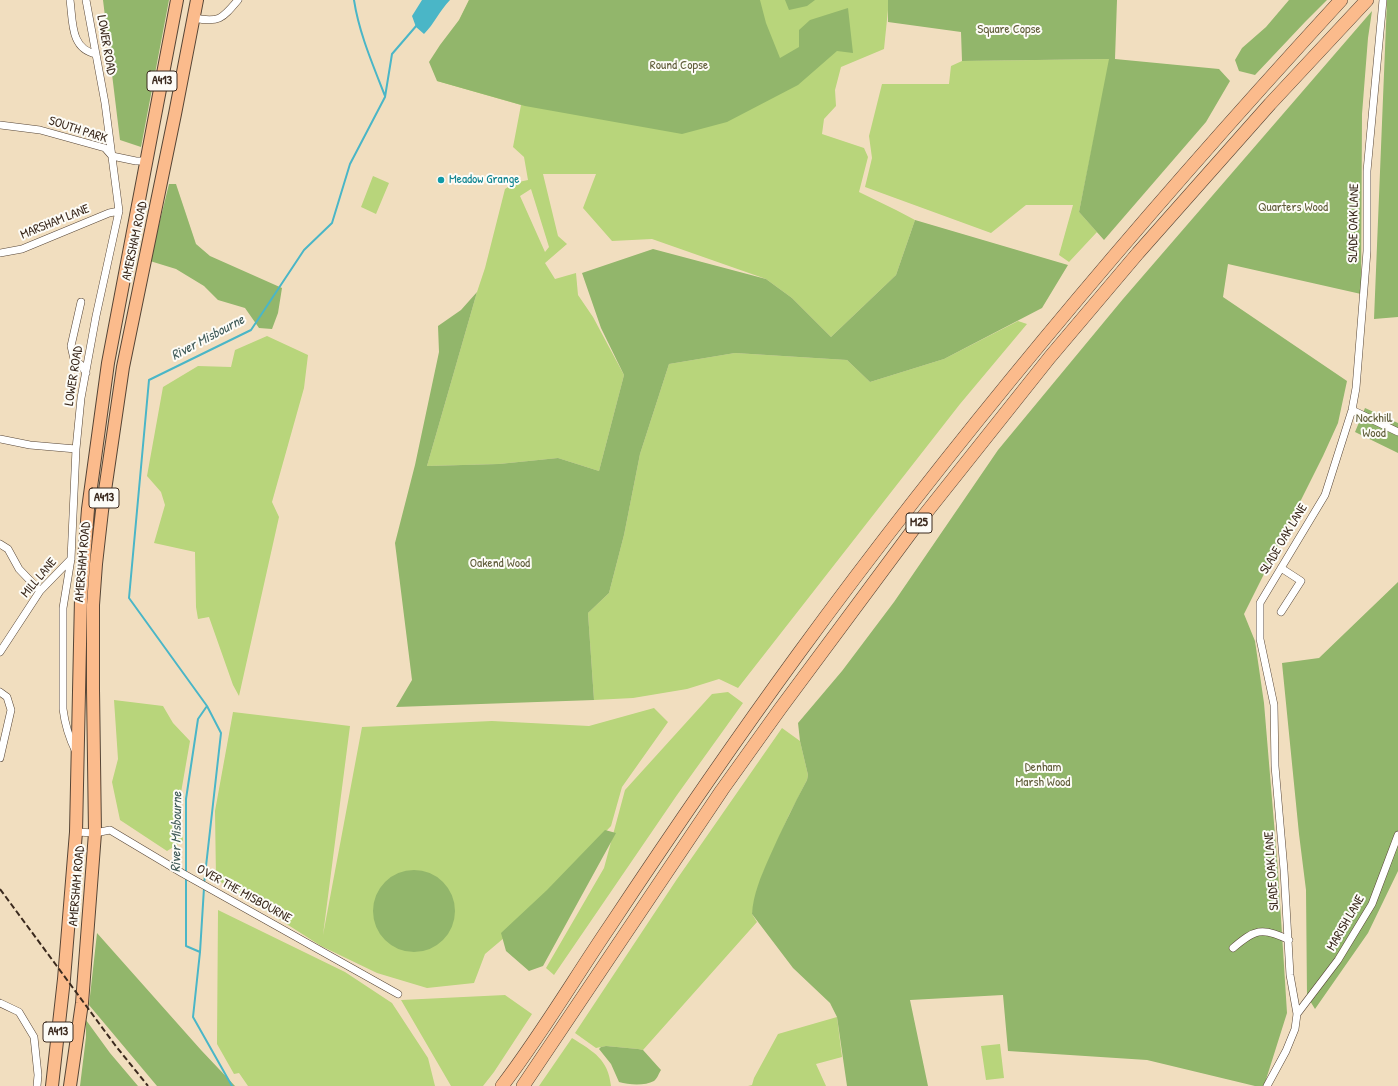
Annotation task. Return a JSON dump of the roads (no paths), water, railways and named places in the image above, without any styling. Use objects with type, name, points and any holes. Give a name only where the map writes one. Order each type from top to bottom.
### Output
[{"type":"highway","name":"A413","points":[[52,1086],[64,979],[76,832],[81,598],[88,509],[108,363],[177,0]]},
{"type":"highway","name":"AMERSHAM ROAD","points":[[70,1086],[82,1003],[95,833],[93,605],[102,511],[123,367],[197,0]]},
{"type":"highway","name":"M25","points":[[502,1086],[724,758],[800,652],[903,515],[1032,353],[1119,249],[1257,92],[1341,0]]},
{"type":"highway","name":"M25","points":[[523,1086],[722,790],[918,523],[1050,357],[1138,252],[1270,104],[1367,0]]},
{"type":"street","points":[[70,0],[76,41],[84,50],[96,54]]},
{"type":"street","name":"LOWER ROAD","points":[[78,758],[70,741],[64,722],[63,608],[71,559],[76,449],[81,398],[96,316],[119,211],[105,103],[86,0]]},
{"type":"street","points":[[194,18],[207,21],[217,20],[227,13],[238,0]]},
{"type":"street","name":"SLADE OAK LANE","points":[[1267,1086],[1286,1051],[1295,1029],[1297,1014],[1290,975],[1284,870],[1275,766],[1274,705],[1260,639],[1260,603],[1325,495],[1352,410],[1356,388],[1367,251],[1367,171],[1383,0]]},
{"type":"street","name":"SOUTH PARK","points":[[0,125],[40,130],[105,148],[112,156],[136,161],[147,161]]},
{"type":"street","name":"MARSHAM LANE","points":[[0,253],[22,249],[109,213],[119,211]]},
{"type":"street","points":[[81,302],[71,346],[74,359],[81,365],[86,373]]},
{"type":"street","points":[[1352,410],[1398,432]]},
{"type":"street","points":[[0,439],[30,445],[76,449]]},
{"type":"street","points":[[0,544],[8,549],[19,570],[40,591]]},
{"type":"street","name":"MILL LANE","points":[[0,652],[40,591],[71,559]]},
{"type":"street","points":[[1281,568],[1301,581],[1281,612]]},
{"type":"street","points":[[0,692],[7,697],[11,710],[0,758]]},
{"type":"street","name":"OVER THE MISBOURNE","points":[[76,832],[95,833],[110,830],[208,888],[398,994]]},
{"type":"street","name":"MARISH LANE","points":[[1297,1014],[1338,960],[1372,904],[1398,834]]},
{"type":"street","points":[[1233,948],[1249,935],[1261,930],[1278,934],[1289,940]]},
{"type":"street","points":[[0,1003],[20,1012],[34,1037],[38,1075],[37,1086]]},
{"type":"water","points":[[422,0],[450,0],[424,34],[416,27],[412,16]]},
{"type":"waterway","points":[[354,0],[363,37],[385,96]]},
{"type":"waterway","name":"River Misbourne","points":[[204,884],[221,733],[207,706],[129,598],[149,380],[251,330],[304,250],[332,223],[350,164],[385,97],[392,54],[417,25]]},
{"type":"waterway","name":"River Misbourne","points":[[186,873],[186,799],[198,719],[207,706]]},
{"type":"waterway","name":"River Misbourne","points":[[186,878],[186,946],[200,952]]},
{"type":"waterway","name":"River Misbourne","points":[[204,888],[200,952],[193,1017],[232,1086]]},
{"type":"railway","points":[[0,889],[115,1045],[148,1086]]},
{"type":"place","name":"Meadow Grange","points":[[441,180]]},
{"type":"park label","name":"Square Copse","points":[[1009,30]]},
{"type":"park label","name":"Round Copse","points":[[679,66]]},
{"type":"park label","name":"Quarters Wood","points":[[1293,208]]},
{"type":"park label","name":"Nockhill Wood","points":[[1374,426]]},
{"type":"park label","name":"Oakend Wood","points":[[500,564]]},
{"type":"park label","name":"Denham Marsh Wood","points":[[1043,776]]}]
